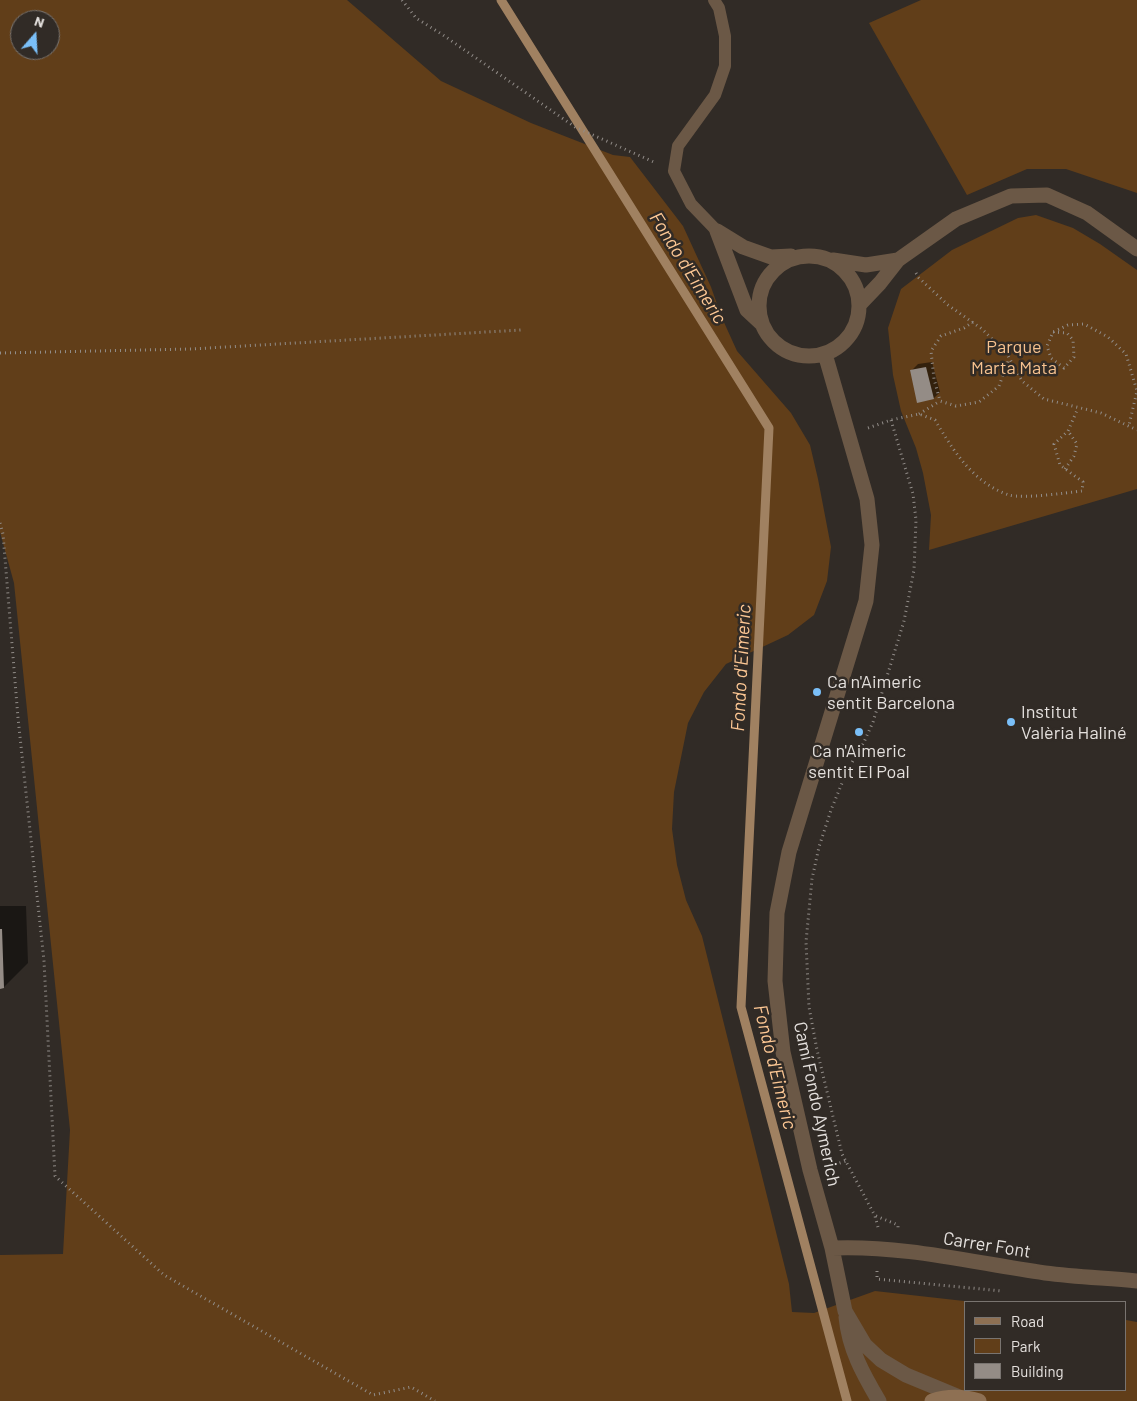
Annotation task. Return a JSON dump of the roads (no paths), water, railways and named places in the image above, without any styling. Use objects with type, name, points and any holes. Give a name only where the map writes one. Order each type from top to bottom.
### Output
[{"type":"street","points":[[859,305],[901,258],[956,219],[1011,196],[1047,195],[1087,213],[1137,249]]},
{"type":"street","points":[[717,231],[743,247],[771,257],[805,256],[866,265],[901,258]]},
{"type":"street","points":[[717,231],[747,310],[761,323]]},
{"type":"street","points":[[805,256],[787,260],[772,271],[766,279],[759,296],[758,314],[761,323],[770,338],[791,354],[808,356],[825,354],[841,345],[853,331],[859,305],[857,291],[850,277],[840,267],[827,259]]},
{"type":"street","name":"Camí Fondo Aymerich","points":[[825,354],[867,499],[872,545],[866,601],[789,852],[778,914],[775,980],[782,1052],[810,1170],[832,1248],[845,1311],[865,1344],[881,1360],[906,1375],[959,1397]]},
{"type":"street","name":"Carrer Font","points":[[832,1248],[860,1247],[897,1250],[1046,1273],[1137,1281]]},
{"type":"street","points":[[845,1311],[847,1333],[855,1357],[879,1401]]},
{"type":"street","points":[[932,1401],[959,1397],[979,1401]]},
{"type":"lane","points":[[714,0],[719,8],[725,36],[725,66],[715,95],[678,146],[674,171],[691,204],[717,231]]},
{"type":"waterway","name":"Fondo d'Eimeric","points":[[501,0],[769,428],[741,1007],[847,1401]]},
{"type":"place","name":"Ca n'Aimeric sentit Barcelona","points":[[817,692]]},
{"type":"place","name":"Institut Valèria Haliné","points":[[1011,722]]},
{"type":"place","name":"Ca n'Aimeric sentit El Poal","points":[[859,732]]},
{"type":"park label","name":"Parque Marta Mata","points":[[1014,357]]}]
